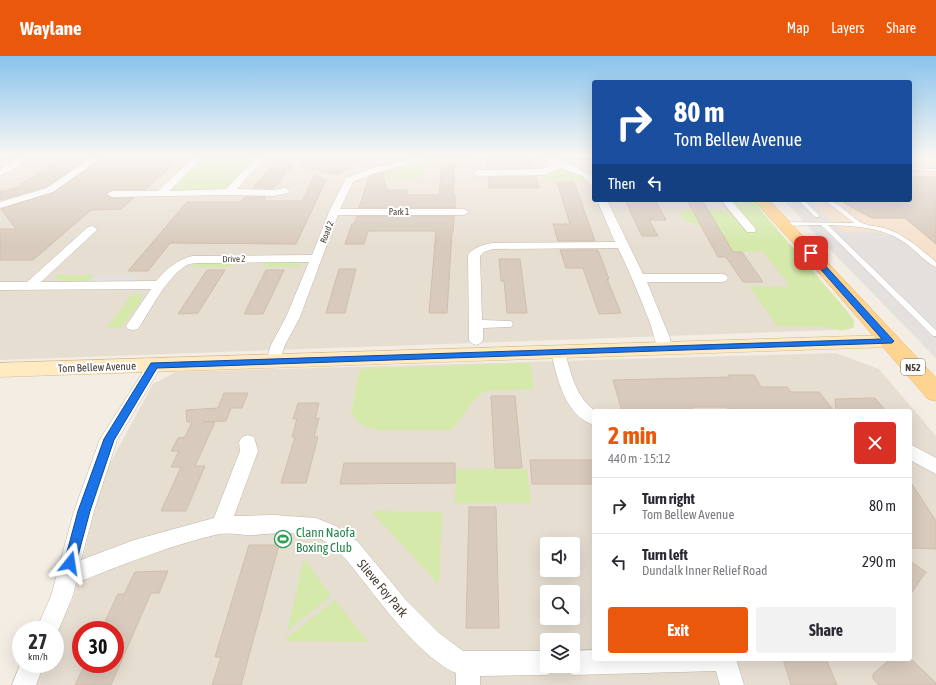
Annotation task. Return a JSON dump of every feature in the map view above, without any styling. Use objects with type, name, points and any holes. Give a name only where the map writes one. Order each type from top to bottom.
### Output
[{"type":"main road","name":"N52","points":[[763,202],[785,224],[936,393]]},
{"type":"street","points":[[0,205],[50,190],[55,186]]},
{"type":"street","points":[[160,194],[168,186]]},
{"type":"street","points":[[229,192],[234,186]]},
{"type":"street","name":"Road 2","points":[[272,361],[278,345],[293,317],[334,212],[346,186]]},
{"type":"street","points":[[112,194],[229,192],[273,193],[285,191]]},
{"type":"street","points":[[603,202],[639,278],[663,338],[665,349]]},
{"type":"street","points":[[728,202],[751,230]]},
{"type":"street","name":"Park 1","points":[[334,212],[464,212]]},
{"type":"street","points":[[30,286],[92,229]]},
{"type":"street","points":[[476,340],[474,255],[480,250],[492,246],[622,245]]},
{"type":"street","name":"Drive 2","points":[[133,326],[172,270],[182,263],[192,260],[317,258]]},
{"type":"street","points":[[639,278],[722,278]]},
{"type":"street","points":[[0,286],[161,285]]},
{"type":"street","points":[[476,324],[506,324]]},
{"type":"street","name":"Tom Bellew Avenue","points":[[0,370],[889,341]]},
{"type":"street","points":[[558,352],[566,386],[570,394],[585,414],[592,418]]},
{"type":"street","points":[[51,621],[61,598],[84,511],[109,439],[155,365]]},
{"type":"street","points":[[221,525],[250,451],[248,442]]},
{"type":"street","points":[[912,452],[936,467]]},
{"type":"street","name":"Slieve Foy Park","points":[[66,576],[134,550],[221,525],[252,526],[274,524],[316,527],[329,533],[351,549],[398,608],[431,642],[458,662],[468,674],[540,664]]},
{"type":"street","points":[[580,663],[648,661]]},
{"type":"street","points":[[725,661],[732,685]]},
{"type":"street","points":[[24,685],[29,673]]},
{"type":"lane","points":[[803,202],[817,216]]},
{"type":"lane","points":[[829,202],[859,224]]},
{"type":"lane","points":[[785,224],[859,224],[882,228],[897,234],[936,265]]},
{"type":"lane","points":[[824,225],[936,334]]},
{"type":"shaded area","points":[[0,186],[592,186],[592,202],[747,202],[845,313],[834,330],[0,360]]},
{"type":"shaded area","points":[[912,186],[936,186],[936,358],[785,202],[912,202]]},
{"type":"shaded area","points":[[786,202],[811,202],[844,232],[872,232],[893,236],[904,243],[936,270],[936,358]]},
{"type":"shaded area","points":[[94,275],[140,275],[135,281],[89,281]]},
{"type":"shaded area","points":[[836,353],[879,369],[936,436],[936,685],[29,685],[35,673],[64,673],[64,621],[62,621],[73,599],[102,478],[153,384],[176,372]]},
{"type":"green space","points":[[176,186],[227,186],[223,189],[177,191],[173,189]]},
{"type":"green space","points":[[724,202],[754,202],[847,311],[854,320],[854,327],[835,330],[829,327],[777,326],[749,286],[789,287],[788,283],[763,252],[724,252],[709,231],[686,221],[680,215],[679,210],[730,210]]},
{"type":"green space","points":[[206,261],[235,261],[231,267],[189,267]]},
{"type":"green space","points":[[266,261],[291,261],[303,267],[262,267]]},
{"type":"green space","points":[[56,275],[94,275],[89,281],[62,281],[55,278]]},
{"type":"green space","points":[[133,293],[140,295],[142,300],[121,328],[106,328]]},
{"type":"green space","points":[[530,363],[534,389],[485,391],[473,401],[452,430],[378,430],[363,426],[351,414],[360,369]]},
{"type":"green space","points":[[456,469],[527,469],[531,503],[455,503]]},
{"type":"green space","points":[[374,511],[442,512],[439,585],[373,513]]},
{"type":"green space","points":[[304,558],[331,596],[287,631]]},
{"type":"green space","points":[[335,600],[368,642],[286,641],[286,638]]},
{"type":"building","points":[[47,186],[0,200],[0,191],[8,191],[17,187]]},
{"type":"building","points":[[63,186],[148,186],[144,190],[112,190],[106,193],[106,195],[112,198],[134,198],[121,209],[91,210],[33,260],[0,260],[0,229],[16,229],[1,209],[53,193]]},
{"type":"building","points":[[254,186],[275,186],[274,188],[253,188]]},
{"type":"building","points":[[309,186],[323,186],[296,244],[170,243],[148,271],[128,271],[187,202],[241,202],[245,197],[266,197],[263,201],[302,201]]},
{"type":"building","points":[[366,186],[386,186],[387,190],[407,190],[406,195],[439,195],[440,186],[454,186],[455,208],[359,208]]},
{"type":"building","points":[[489,186],[539,186],[539,188],[489,188]]},
{"type":"building","points":[[558,186],[576,186],[595,241],[558,241],[553,224],[570,224]]},
{"type":"building","points":[[912,186],[936,186],[936,244],[905,218],[872,218],[843,202],[912,202]]},
{"type":"building","points":[[626,202],[656,202],[666,220],[649,220],[658,236],[642,236]]},
{"type":"building","points":[[688,202],[703,202],[733,252],[742,252],[763,282],[743,282],[726,257],[718,257]]},
{"type":"building","points":[[357,216],[454,216],[447,313],[429,313],[436,231],[368,231],[364,244],[345,244],[352,224],[354,224]]},
{"type":"building","points":[[560,250],[598,250],[609,279],[607,279],[621,313],[599,314],[583,268],[566,268]]},
{"type":"building","points":[[499,259],[520,259],[527,313],[507,313],[504,281],[501,281]]},
{"type":"building","points":[[339,269],[356,269],[345,313],[326,313]]},
{"type":"building","points":[[207,270],[225,270],[198,313],[178,314]]},
{"type":"building","points":[[266,270],[284,270],[263,314],[244,314]]},
{"type":"building","points":[[728,375],[754,375],[761,387],[787,387],[791,392],[819,392],[832,409],[728,409],[727,407],[692,407],[693,409],[621,409],[613,380],[729,377]]},
{"type":"building","points":[[224,393],[248,393],[242,408],[231,408],[226,421],[203,422],[215,422],[195,466],[205,466],[186,511],[161,511],[181,467],[171,467],[179,451],[171,451],[178,438],[185,437],[192,422],[187,422],[186,410],[218,408]]},
{"type":"building","points":[[491,396],[515,396],[522,468],[495,468]]},
{"type":"building","points":[[875,398],[884,409],[836,409],[835,399]]},
{"type":"building","points":[[298,403],[319,403],[315,419],[319,418],[314,437],[318,437],[306,483],[281,483],[295,437],[292,437],[297,419],[293,419]]},
{"type":"building","points":[[530,460],[592,460],[592,484],[532,484]]},
{"type":"building","points":[[344,463],[455,463],[455,483],[340,484]]},
{"type":"building","points":[[912,484],[936,521],[936,549],[912,548]]},
{"type":"building","points":[[469,507],[496,507],[499,628],[466,628]]},
{"type":"building","points":[[249,545],[279,545],[241,685],[212,685],[221,657],[215,657]]},
{"type":"building","points":[[912,562],[926,572],[912,592]]},
{"type":"building","points":[[168,571],[159,593],[151,593],[124,655],[124,621],[105,621],[118,594],[124,594],[135,572]]},
{"type":"building","points":[[912,660],[936,683],[936,685],[879,685],[873,679],[873,674],[888,661]]},
{"type":"building","points":[[784,661],[827,661],[837,685],[791,685]]},
{"type":"building","points":[[81,673],[116,673],[111,685],[75,685]]},
{"type":"place","name":"Clann Naofa Boxing Club","points":[[283,539]]},
{"type":"route","points":[[70,563],[84,511],[109,439],[155,365],[889,341],[811,253]]}]
